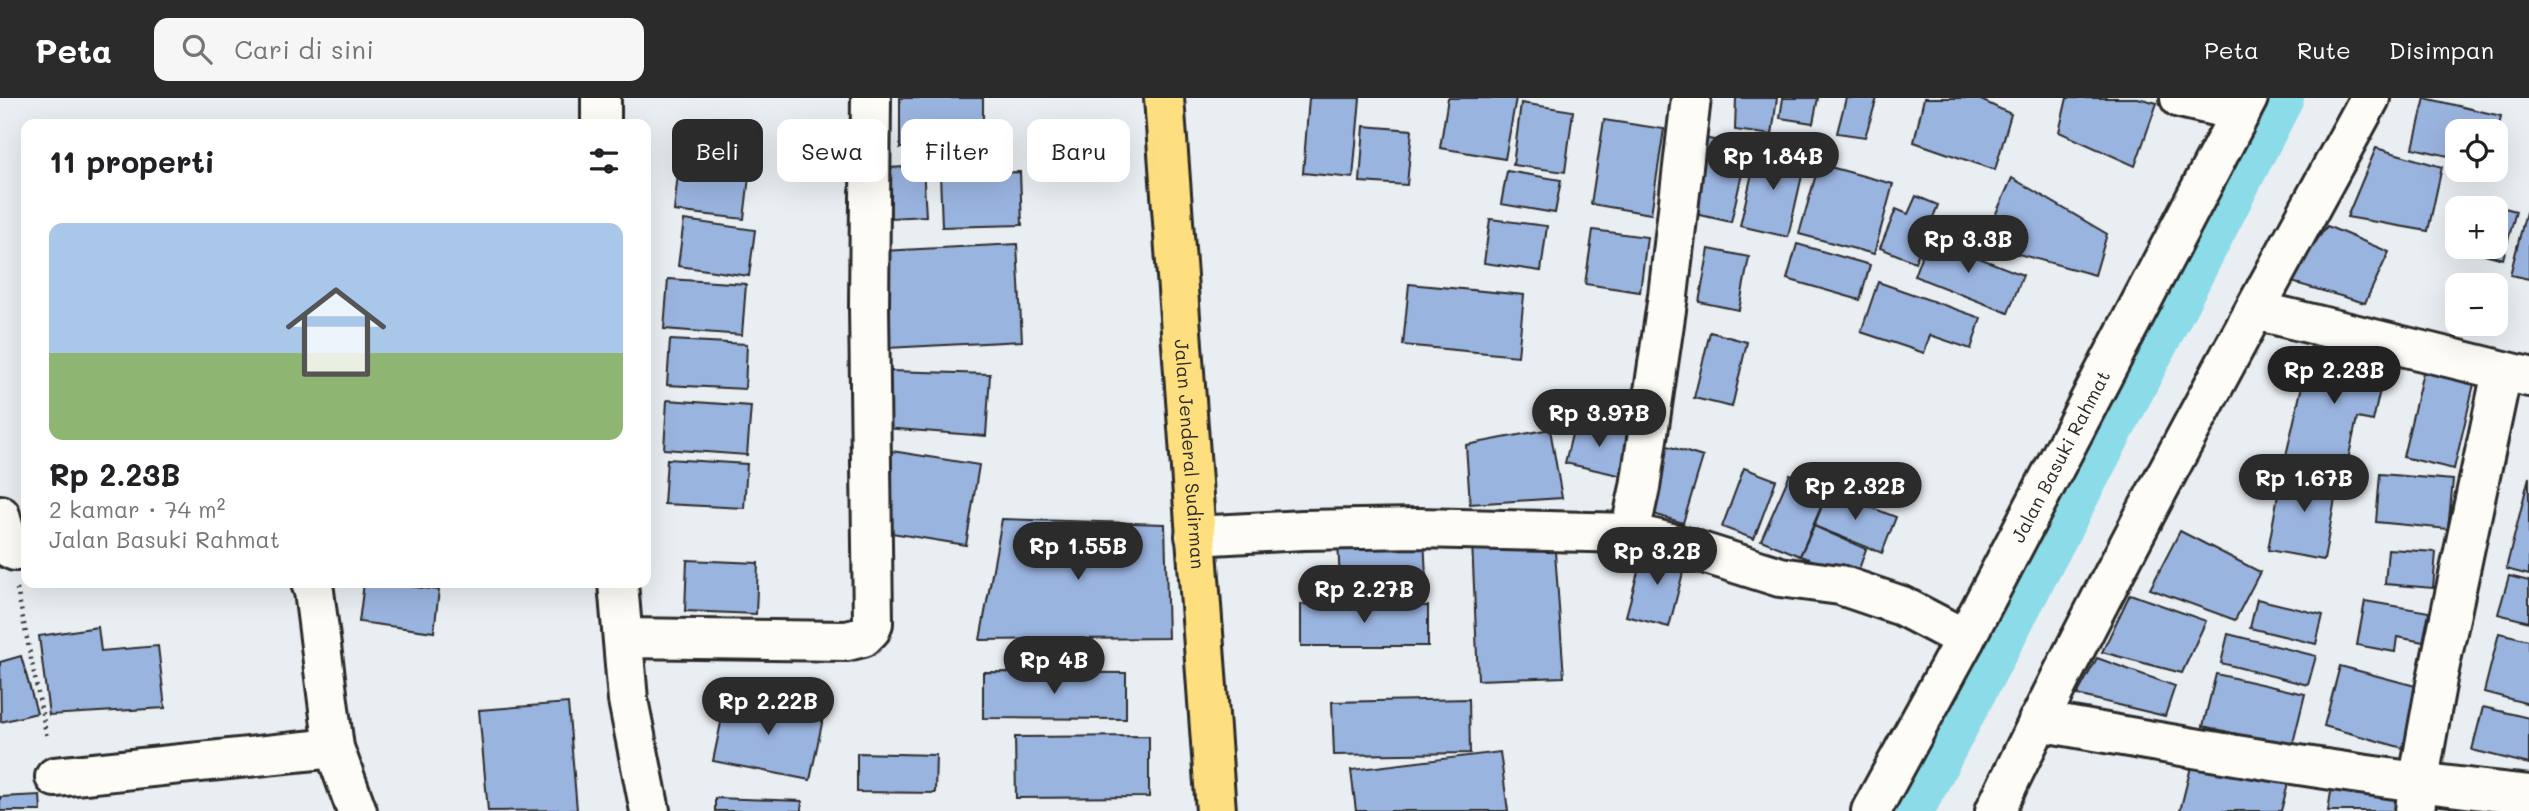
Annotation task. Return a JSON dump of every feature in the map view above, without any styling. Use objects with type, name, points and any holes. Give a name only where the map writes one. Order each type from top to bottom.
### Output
[{"type":"highway","name":"Jalan Jenderal Sudirman","points":[[1164,98],[1216,811]]},
{"type":"street","points":[[601,98],[601,119]]},
{"type":"street","points":[[623,638],[847,642],[863,637],[871,629],[871,98]]},
{"type":"street","points":[[1630,533],[1640,487],[1668,296],[1691,98]]},
{"type":"street","points":[[2180,98],[2244,105]]},
{"type":"street","points":[[1994,811],[2038,721],[2370,98]]},
{"type":"street","name":"Jalan Basuki Rahmat","points":[[1871,811],[1965,639],[2244,105]]},
{"type":"street","points":[[2255,310],[2515,375],[2437,679],[2416,797]]},
{"type":"street","points":[[1195,536],[1303,530],[1418,528],[1630,533],[1675,544],[1780,577],[1840,585],[1902,606],[1965,639]]},
{"type":"street","points":[[313,588],[334,748],[357,811]]},
{"type":"street","points":[[618,588],[628,700],[649,811]]},
{"type":"street","points":[[2038,721],[2199,750],[2416,797],[2529,795]]},
{"type":"street","points":[[55,777],[334,748]]},
{"type":"path","points":[[12,537],[21,587]]},
{"type":"path","points":[[21,588],[55,777]]},
{"type":"building","points":[[900,98],[983,98],[983,119],[901,119],[900,148]]},
{"type":"building","points":[[1309,98],[1360,98],[1353,178],[1303,173]]},
{"type":"building","points":[[1448,98],[1516,98],[1505,159],[1440,148]]},
{"type":"building","points":[[1736,98],[1777,98],[1772,135],[1735,130]]},
{"type":"building","points":[[1783,98],[1818,98],[1813,123],[1780,118]]},
{"type":"building","points":[[1846,98],[1877,98],[1865,137],[1837,133]]},
{"type":"building","points":[[1924,98],[1977,98],[2011,114],[1995,170],[1914,142]]},
{"type":"building","points":[[2067,98],[2138,98],[2157,103],[2135,166],[2059,132]]},
{"type":"building","points":[[2425,98],[2501,116],[2500,119],[2445,119],[2445,155],[2413,148]]},
{"type":"building","points":[[1521,103],[1573,111],[1565,172],[1513,165]]},
{"type":"building","points":[[1604,120],[1664,129],[1651,214],[1591,204]]},
{"type":"building","points":[[1364,126],[1412,130],[1407,185],[1360,182]]},
{"type":"building","points":[[1704,138],[1748,147],[1731,222],[1687,212]]},
{"type":"building","points":[[1758,147],[1806,158],[1788,237],[1740,226]]},
{"type":"building","points":[[2376,148],[2442,167],[2428,231],[2347,217]]},
{"type":"building","points":[[1819,164],[1893,184],[1874,254],[1799,234]]},
{"type":"building","points":[[901,167],[901,182],[924,182],[926,216],[891,218],[888,168]]},
{"type":"building","points":[[1507,171],[1561,180],[1555,213],[1501,204]]},
{"type":"building","points":[[1013,172],[1020,172],[1022,225],[942,227],[940,182],[1013,182]]},
{"type":"building","points":[[2012,178],[2107,234],[2095,275],[1982,244]]},
{"type":"building","points":[[677,182],[748,182],[744,219],[674,211]]},
{"type":"building","points":[[1916,196],[1938,205],[1915,262],[1880,248],[1896,209],[1908,214]]},
{"type":"building","points":[[2508,209],[2516,211],[2508,241]]},
{"type":"building","points":[[2526,212],[2529,213],[2529,279],[2510,275]]},
{"type":"building","points":[[1490,219],[1547,226],[1541,271],[1484,263]]},
{"type":"building","points":[[684,220],[755,230],[749,276],[678,266]]},
{"type":"building","points":[[2327,226],[2389,252],[2365,303],[2288,281]]},
{"type":"building","points":[[1593,230],[1647,237],[1640,292],[1585,284]]},
{"type":"building","points":[[1928,238],[2023,275],[2008,313],[1914,276]]},
{"type":"building","points":[[1017,244],[1022,341],[887,348],[882,251]]},
{"type":"building","points":[[1797,244],[1870,265],[1860,300],[1787,279]]},
{"type":"building","points":[[1709,249],[1749,257],[1739,310],[1699,302]]},
{"type":"building","points":[[668,279],[746,284],[742,335],[664,329]]},
{"type":"building","points":[[1878,282],[1981,318],[1971,349],[1930,335],[1924,353],[1861,332]]},
{"type":"building","points":[[1409,284],[1524,295],[1518,356],[1403,345]]},
{"type":"building","points":[[1710,332],[1747,342],[1732,407],[1694,398]]},
{"type":"building","points":[[670,340],[747,344],[745,389],[667,385]]},
{"type":"building","points":[[2312,342],[2387,359],[2373,421],[2357,418],[2345,474],[2285,460]]},
{"type":"building","points":[[890,371],[990,374],[986,436],[885,428]]},
{"type":"building","points":[[2423,372],[2474,384],[2454,469],[2403,457]]},
{"type":"building","points":[[667,400],[751,406],[747,455],[664,449]]},
{"type":"building","points":[[1575,422],[1633,434],[1623,476],[1565,463]]},
{"type":"building","points":[[1550,429],[1562,498],[1470,504],[1466,445]]},
{"type":"building","points":[[1664,445],[1703,457],[1683,523],[1644,511]]},
{"type":"building","points":[[892,451],[979,465],[966,545],[879,531]]},
{"type":"building","points":[[667,459],[747,464],[744,508],[664,504]]},
{"type":"building","points":[[2283,467],[2339,477],[2324,560],[2268,550]]},
{"type":"building","points":[[1744,468],[1776,480],[1754,539],[1722,527]]},
{"type":"building","points":[[1790,474],[1828,491],[1800,556],[1761,540]]},
{"type":"building","points":[[2380,474],[2453,480],[2448,529],[2376,522]]},
{"type":"building","points":[[2529,477],[2529,575],[2506,569]]},
{"type":"building","points":[[1828,491],[1896,517],[1882,553],[1814,526]]},
{"type":"building","points":[[1002,519],[1165,524],[1168,638],[980,640]]},
{"type":"building","points":[[1814,526],[1866,549],[1857,575],[1800,556]]},
{"type":"building","points":[[2180,531],[2260,572],[2235,620],[2150,589]]},
{"type":"building","points":[[1424,537],[1427,598],[1341,602],[1338,541]]},
{"type":"building","points":[[1554,538],[1564,677],[1478,680],[1472,541]]},
{"type":"building","points":[[1645,546],[1687,557],[1669,627],[1626,616]]},
{"type":"building","points":[[2388,549],[2436,552],[2433,588],[2385,584]]},
{"type":"building","points":[[687,560],[758,563],[756,614],[685,611]]},
{"type":"building","points":[[2509,576],[2529,581],[2529,622],[2498,614]]},
{"type":"building","points":[[363,588],[439,590],[434,632],[359,622]]},
{"type":"building","points":[[2130,594],[2206,621],[2182,673],[2102,652]]},
{"type":"building","points":[[2257,599],[2323,615],[2316,644],[2250,628]]},
{"type":"building","points":[[2365,601],[2429,612],[2423,642],[2397,637],[2395,652],[2357,645]]},
{"type":"building","points":[[1301,604],[1428,606],[1428,646],[1301,646]]},
{"type":"building","points":[[98,627],[101,651],[158,646],[165,708],[49,715],[39,636]]},
{"type":"building","points":[[2499,633],[2529,640],[2529,704],[2484,692]]},
{"type":"building","points":[[2228,634],[2316,656],[2308,685],[2221,663]]},
{"type":"building","points":[[21,656],[37,713],[1,722],[0,662]]},
{"type":"building","points":[[2097,658],[2175,686],[2165,716],[2077,695]]},
{"type":"building","points":[[2340,666],[2419,687],[2403,748],[2324,726]]},
{"type":"building","points":[[983,672],[1126,673],[1126,719],[983,718]]},
{"type":"building","points":[[2216,674],[2305,694],[2292,747],[2203,726]]},
{"type":"building","points":[[727,694],[824,714],[810,780],[713,761]]},
{"type":"building","points":[[1469,699],[1470,753],[1334,755],[1332,702]]},
{"type":"building","points":[[568,703],[577,810],[488,811],[479,710]]},
{"type":"building","points":[[2483,707],[2529,718],[2529,764],[2472,750]]},
{"type":"building","points":[[1149,736],[1149,797],[1016,798],[1015,737]]},
{"type":"building","points":[[1500,752],[1508,811],[1356,811],[1351,770]]},
{"type":"building","points":[[857,753],[936,755],[935,793],[857,792]]},
{"type":"building","points":[[2194,755],[2289,780],[2281,811],[2180,811]]},
{"type":"building","points":[[2333,779],[2401,788],[2398,811],[2328,811]]},
{"type":"building","points":[[40,795],[41,811],[0,811],[0,797]]},
{"type":"building","points":[[2452,796],[2529,811],[2450,811]]},
{"type":"building","points":[[715,798],[802,801],[801,811],[715,811]]},
{"type":"waterway","points":[[1913,811],[2283,98]]}]
